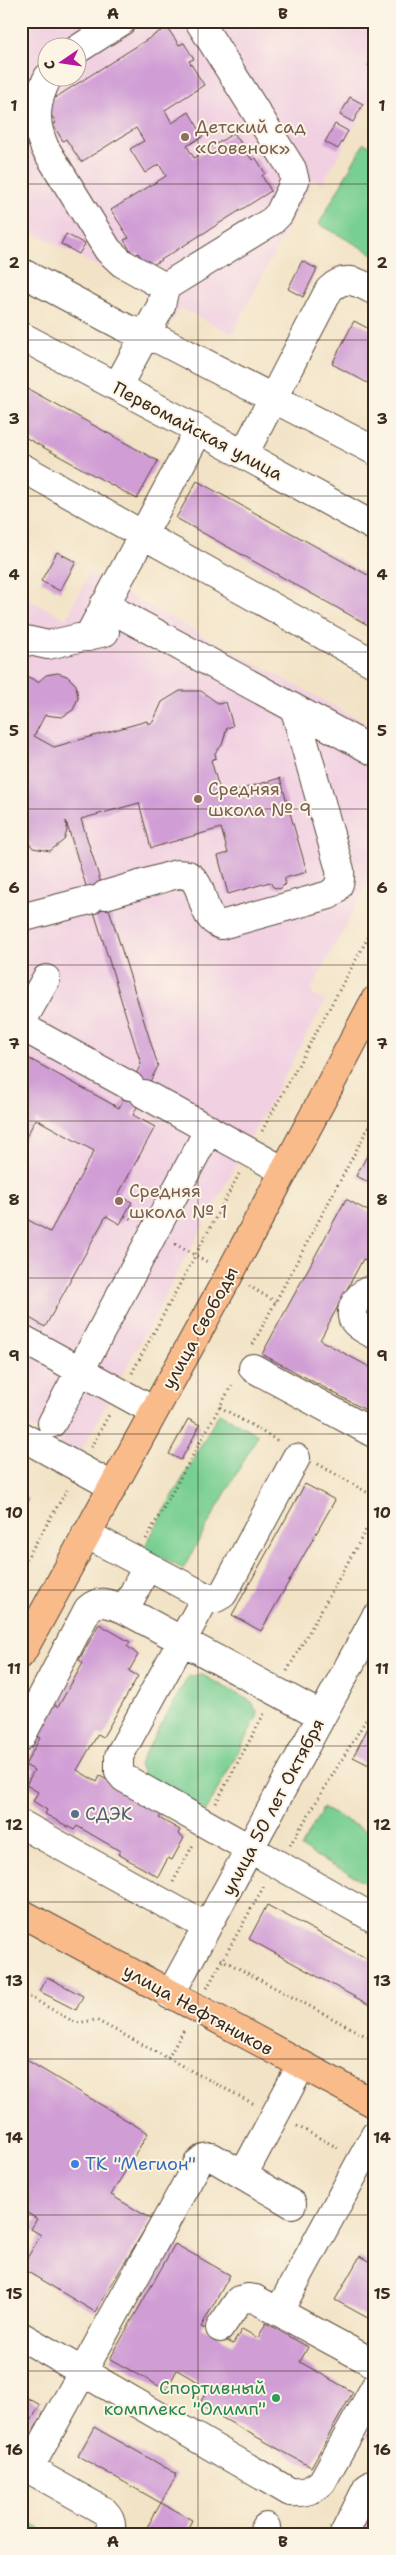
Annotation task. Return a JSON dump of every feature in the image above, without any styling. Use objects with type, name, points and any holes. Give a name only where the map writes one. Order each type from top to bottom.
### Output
[{"type":"main road","name":"улица Свободы","points":[[21,1654],[229,1275],[375,1000]]},
{"type":"main road","name":"улица Нефтяников","points":[[21,1913],[301,2066],[375,2104]]},
{"type":"street","points":[[88,43],[122,21]]},
{"type":"street","points":[[117,387],[161,306],[165,287],[272,221],[279,214],[295,181],[292,170],[199,21]]},
{"type":"street","points":[[42,88],[36,109],[39,135],[44,148],[108,250],[122,263],[165,287]]},
{"type":"street","points":[[21,272],[126,328],[146,334],[375,451]]},
{"type":"street","points":[[244,454],[329,290],[345,280],[354,280],[375,291]]},
{"type":"street","name":"Первомайская улица","points":[[21,336],[244,454],[375,527]]},
{"type":"street","points":[[88,637],[142,533],[199,430]]},
{"type":"street","points":[[21,468],[142,533],[375,664]]},
{"type":"street","points":[[104,605],[375,752]]},
{"type":"street","points":[[21,639],[48,645],[138,624]]},
{"type":"street","points":[[21,918],[177,874],[188,875],[198,884],[209,918],[220,925],[329,896],[337,889],[341,881],[340,870],[295,710]]},
{"type":"street","points":[[309,761],[328,728]]},
{"type":"street","points":[[46,979],[21,1025],[284,1171]]},
{"type":"street","points":[[52,1423],[209,1129]]},
{"type":"street","points":[[375,1290],[369,1289],[362,1293],[352,1312],[353,1320],[359,1326],[375,1335]]},
{"type":"street","points":[[21,1338],[154,1411]]},
{"type":"street","points":[[253,1368],[375,1434]]},
{"type":"street","points":[[21,1436],[112,1486]]},
{"type":"street","points":[[86,1534],[206,1597],[216,1598],[223,1594],[296,1458]]},
{"type":"street","points":[[124,1610],[147,1566]]},
{"type":"street","points":[[206,1597],[119,1756],[119,1772],[124,1778],[375,1918]]},
{"type":"street","points":[[21,1736],[88,1609],[94,1604],[101,1602],[109,1603],[124,1610],[322,1716]]},
{"type":"street","name":"улица 50 лет Октября","points":[[170,1995],[375,1618]]},
{"type":"street","points":[[21,1824],[207,1927]]},
{"type":"street","points":[[243,2175],[301,2066]]},
{"type":"street","points":[[278,2312],[375,2135]]},
{"type":"street","points":[[108,2534],[112,2528],[111,2518],[104,2511],[24,2472],[198,2164],[204,2158],[212,2157],[292,2204]]},
{"type":"street","points":[[220,2328],[234,2304],[239,2300],[255,2299],[375,2364]]},
{"type":"street","points":[[21,2336],[290,2492],[302,2493],[313,2490],[322,2482],[375,2387]]},
{"type":"street","points":[[344,2534],[367,2488],[375,2483]]},
{"type":"path","points":[[21,1568],[80,1469],[375,925]]},
{"type":"path","points":[[125,1216],[276,1302]]},
{"type":"path","points":[[21,1992],[76,2023],[96,2020],[361,2160]]},
{"type":"shaded area","name":"Детский сад «Совенок»","points":[[21,21],[375,21],[375,92],[322,184],[313,179],[232,334],[180,308],[171,323],[147,307],[144,291],[21,226],[21,96],[32,76],[21,70]]},
{"type":"shaded area","name":"Средняя школа № 9","points":[[89,574],[375,728],[375,870],[312,988],[313,995],[325,1001],[82,1449],[74,1451],[21,1421],[21,595],[66,619]]},
{"type":"green space","points":[[364,143],[375,149],[375,255],[319,224]]},
{"type":"green space","points":[[219,1413],[258,1435],[183,1569],[144,1548]]},
{"type":"green space","points":[[201,1674],[252,1702],[258,1715],[206,1811],[144,1777],[139,1764],[188,1677]]},
{"type":"green space","points":[[323,1808],[375,1836],[375,1887],[301,1848]]},
{"type":"green space","points":[[21,2518],[48,2534],[21,2534]]},
{"type":"building","points":[[167,27],[179,45],[184,43],[194,59],[189,61],[204,85],[165,110],[172,123],[189,112],[203,136],[187,146],[194,158],[234,133],[252,160],[256,158],[265,173],[262,176],[271,191],[148,268],[138,253],[134,256],[124,240],[129,238],[111,210],[166,176],[159,164],[145,173],[130,149],[144,141],[136,128],[81,162],[66,139],[63,141],[53,125],[56,123],[45,104],[70,88],[88,88],[88,77]]},
{"type":"building","points":[[375,52],[375,70],[368,66]]},
{"type":"building","points":[[350,97],[363,104],[353,122],[340,115]]},
{"type":"building","points":[[335,124],[348,131],[338,149],[325,142]]},
{"type":"building","points":[[66,234],[85,244],[79,254],[61,244]]},
{"type":"building","points":[[302,261],[317,269],[303,297],[288,289]]},
{"type":"building","points":[[354,321],[375,332],[375,387],[332,364]]},
{"type":"building","points":[[21,385],[158,461],[137,499],[21,435]]},
{"type":"building","points":[[197,481],[375,579],[375,629],[176,518]]},
{"type":"building","points":[[57,552],[76,562],[60,591],[41,581]]},
{"type":"building","points":[[21,673],[38,682],[46,675],[58,673],[67,676],[76,685],[78,698],[73,710],[62,717],[45,715],[34,736],[54,747],[147,721],[148,724],[153,722],[162,702],[180,691],[201,691],[219,704],[226,702],[233,726],[227,728],[222,745],[215,753],[216,758],[211,760],[221,795],[280,778],[307,872],[285,878],[285,884],[280,889],[273,887],[270,882],[228,894],[218,856],[228,853],[221,828],[151,848],[139,803],[81,819],[158,1066],[133,1115],[155,1127],[118,1195],[132,1202],[120,1224],[106,1216],[45,1327],[21,1313],[21,1216],[50,1232],[94,1151],[36,1119],[21,1146],[21,1070],[28,1058],[119,1108],[141,1064],[66,821],[67,831],[64,840],[50,851],[33,848],[22,835]]},
{"type":"building","points":[[368,1154],[375,1157],[375,1185],[356,1176]]},
{"type":"building","points":[[346,1199],[375,1215],[375,1265],[363,1259],[320,1340],[375,1370],[375,1415],[262,1354]]},
{"type":"building","points":[[188,1419],[200,1425],[181,1460],[169,1454]]},
{"type":"building","points":[[305,1484],[335,1500],[261,1631],[232,1615]]},
{"type":"building","points":[[21,1494],[29,1499],[21,1514]]},
{"type":"building","points":[[99,1624],[130,1642],[127,1646],[138,1655],[129,1671],[138,1676],[103,1737],[98,1734],[77,1770],[97,1782],[100,1776],[163,1812],[159,1818],[180,1830],[178,1834],[184,1838],[172,1860],[168,1858],[158,1877],[118,1854],[120,1851],[77,1826],[74,1830],[45,1814],[47,1810],[33,1801],[38,1792],[26,1785],[34,1770],[25,1765],[40,1738],[36,1736],[54,1704],[58,1707],[83,1663],[79,1660]]},
{"type":"building","points":[[370,1724],[375,1727],[375,1768],[353,1757]]},
{"type":"building","points":[[267,1905],[375,1963],[375,2008],[249,1939]]},
{"type":"building","points":[[47,1977],[83,1996],[76,2010],[39,1991]]},
{"type":"building","name":"ТК \"Мегион\"","points":[[25,2059],[148,2133],[111,2195],[151,2219],[95,2312],[21,2268],[41,2235],[31,2229],[37,2219],[21,2209],[21,2066]]},
{"type":"building","name":"Спортивный комплекс \"Олимп\"","points":[[175,2244],[230,2275],[201,2327],[233,2344],[242,2329],[258,2338],[266,2323],[308,2347],[300,2362],[353,2392],[311,2467],[199,2405],[208,2388],[177,2370],[166,2390],[110,2359]]},
{"type":"building","points":[[360,2256],[375,2264],[375,2322],[335,2300]]},
{"type":"building","points":[[21,2394],[40,2405],[21,2439]]},
{"type":"building","points":[[375,2412],[375,2443],[366,2438],[370,2431],[366,2428]]},
{"type":"building","points":[[94,2427],[177,2474],[161,2503],[78,2456]]},
{"type":"building","points":[[161,2503],[192,2520],[185,2534],[143,2534]]},
{"type":"building","points":[[375,2504],[375,2534],[360,2534]]},
{"type":"place","name":"Детский сад «Совенок»","points":[[185,137]]},
{"type":"place","name":"Средняя школа № 9","points":[[198,799]]},
{"type":"place","name":"Средняя школа № 1","points":[[119,1201]]},
{"type":"place","name":"СДЭК","points":[[75,1814]]},
{"type":"place","name":"ТК \"Мегион\"","points":[[75,2164]]},
{"type":"place","name":"Спортивный комплекс \"Олимп\"","points":[[276,2398]]}]
